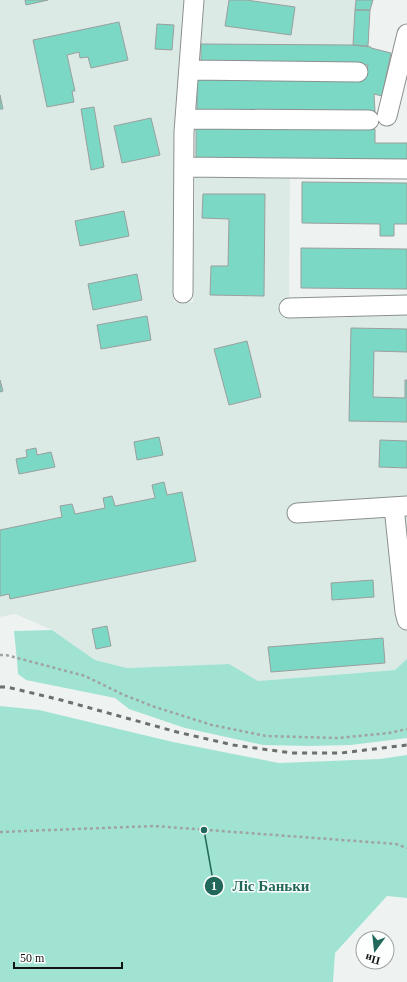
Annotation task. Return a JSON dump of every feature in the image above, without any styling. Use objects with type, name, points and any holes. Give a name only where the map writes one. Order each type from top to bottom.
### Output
[{"type":"lane","points":[[183,294],[185,119],[194,0]]},
{"type":"lane","points":[[185,119],[378,118],[407,34]]},
{"type":"lane","points":[[189,70],[358,72]]},
{"type":"lane","points":[[184,167],[407,169]]},
{"type":"lane","points":[[289,308],[407,305]]},
{"type":"lane","points":[[297,513],[400,507],[405,612],[407,620]]},
{"type":"path","points":[[0,655],[6,655],[85,676],[155,708],[212,725],[266,736],[338,738],[407,730]]},
{"type":"path","points":[[0,832],[154,826],[396,844],[407,848]]},
{"type":"shaded area","points":[[0,0],[184,0],[175,131],[174,302],[193,302],[197,78],[201,78],[201,44],[204,0],[356,0],[353,45],[371,47],[391,53],[382,96],[374,94],[375,143],[290,161],[289,301],[290,317],[346,318],[351,311],[407,312],[407,705],[395,670],[258,681],[229,664],[127,668],[95,660],[52,630],[15,614],[0,617]]},
{"type":"green space","points":[[52,630],[95,660],[127,668],[229,664],[258,681],[395,670],[407,659],[407,738],[351,745],[263,745],[185,728],[129,709],[115,698],[26,680],[18,674],[14,631]]},
{"type":"green space","points":[[0,706],[39,710],[173,742],[279,763],[380,759],[407,755],[407,898],[387,896],[355,930],[335,953],[333,982],[0,982]]},
{"type":"building","points":[[25,0],[48,0],[26,5]]},
{"type":"building","points":[[229,0],[246,0],[295,7],[291,35],[225,26]]},
{"type":"building","points":[[356,0],[373,0],[370,10],[355,10]]},
{"type":"building","points":[[355,10],[370,10],[368,46],[353,45]]},
{"type":"building","points":[[119,22],[128,60],[91,68],[88,57],[80,58],[79,52],[67,55],[75,91],[72,91],[74,102],[47,107],[33,40]]},
{"type":"building","points":[[157,24],[174,25],[172,50],[155,49]]},
{"type":"building","points":[[201,44],[353,45],[371,47],[391,53],[382,96],[374,94],[375,112],[197,111],[197,78],[364,79],[368,65],[201,62]]},
{"type":"building","points":[[0,95],[3,109],[0,109]]},
{"type":"building","points":[[94,107],[104,167],[91,170],[81,109]]},
{"type":"building","points":[[151,118],[160,155],[122,163],[114,126]]},
{"type":"building","points":[[196,128],[375,129],[375,143],[407,143],[407,162],[196,161]]},
{"type":"building","points":[[302,182],[407,183],[407,224],[394,224],[394,236],[380,236],[380,224],[302,223]]},
{"type":"building","points":[[203,194],[265,194],[264,296],[210,295],[211,266],[228,266],[229,219],[202,218]]},
{"type":"building","points":[[124,211],[129,236],[80,246],[75,221]]},
{"type":"building","points":[[301,248],[407,249],[407,289],[301,288]]},
{"type":"building","points":[[137,274],[142,300],[93,310],[88,284]]},
{"type":"building","points":[[147,316],[151,340],[101,349],[97,325]]},
{"type":"building","points":[[351,328],[407,329],[407,352],[374,351],[373,397],[405,398],[405,380],[407,380],[407,422],[349,421]]},
{"type":"building","points":[[247,341],[261,397],[229,405],[214,349]]},
{"type":"building","points":[[0,380],[3,391],[0,392]]},
{"type":"building","points":[[159,437],[163,455],[137,460],[134,442]]},
{"type":"building","points":[[380,440],[407,441],[407,468],[379,467]]},
{"type":"building","points":[[36,448],[37,455],[51,452],[55,467],[19,474],[16,459],[27,457],[26,450]]},
{"type":"building","points":[[164,482],[167,495],[182,492],[196,561],[10,599],[9,594],[0,596],[0,530],[62,517],[60,506],[72,504],[75,514],[105,508],[103,498],[112,496],[115,506],[155,498],[152,485]]},
{"type":"building","points":[[373,580],[374,597],[332,600],[331,583]]},
{"type":"building","points":[[107,626],[111,646],[96,649],[92,629]]},
{"type":"building","points":[[383,638],[385,663],[271,672],[268,647]]},
{"type":"railway","points":[[0,687],[7,687],[61,700],[177,732],[233,745],[292,753],[341,753],[407,745]]},
{"type":"place","name":"Ліс Баньки","points":[[204,830]]}]
